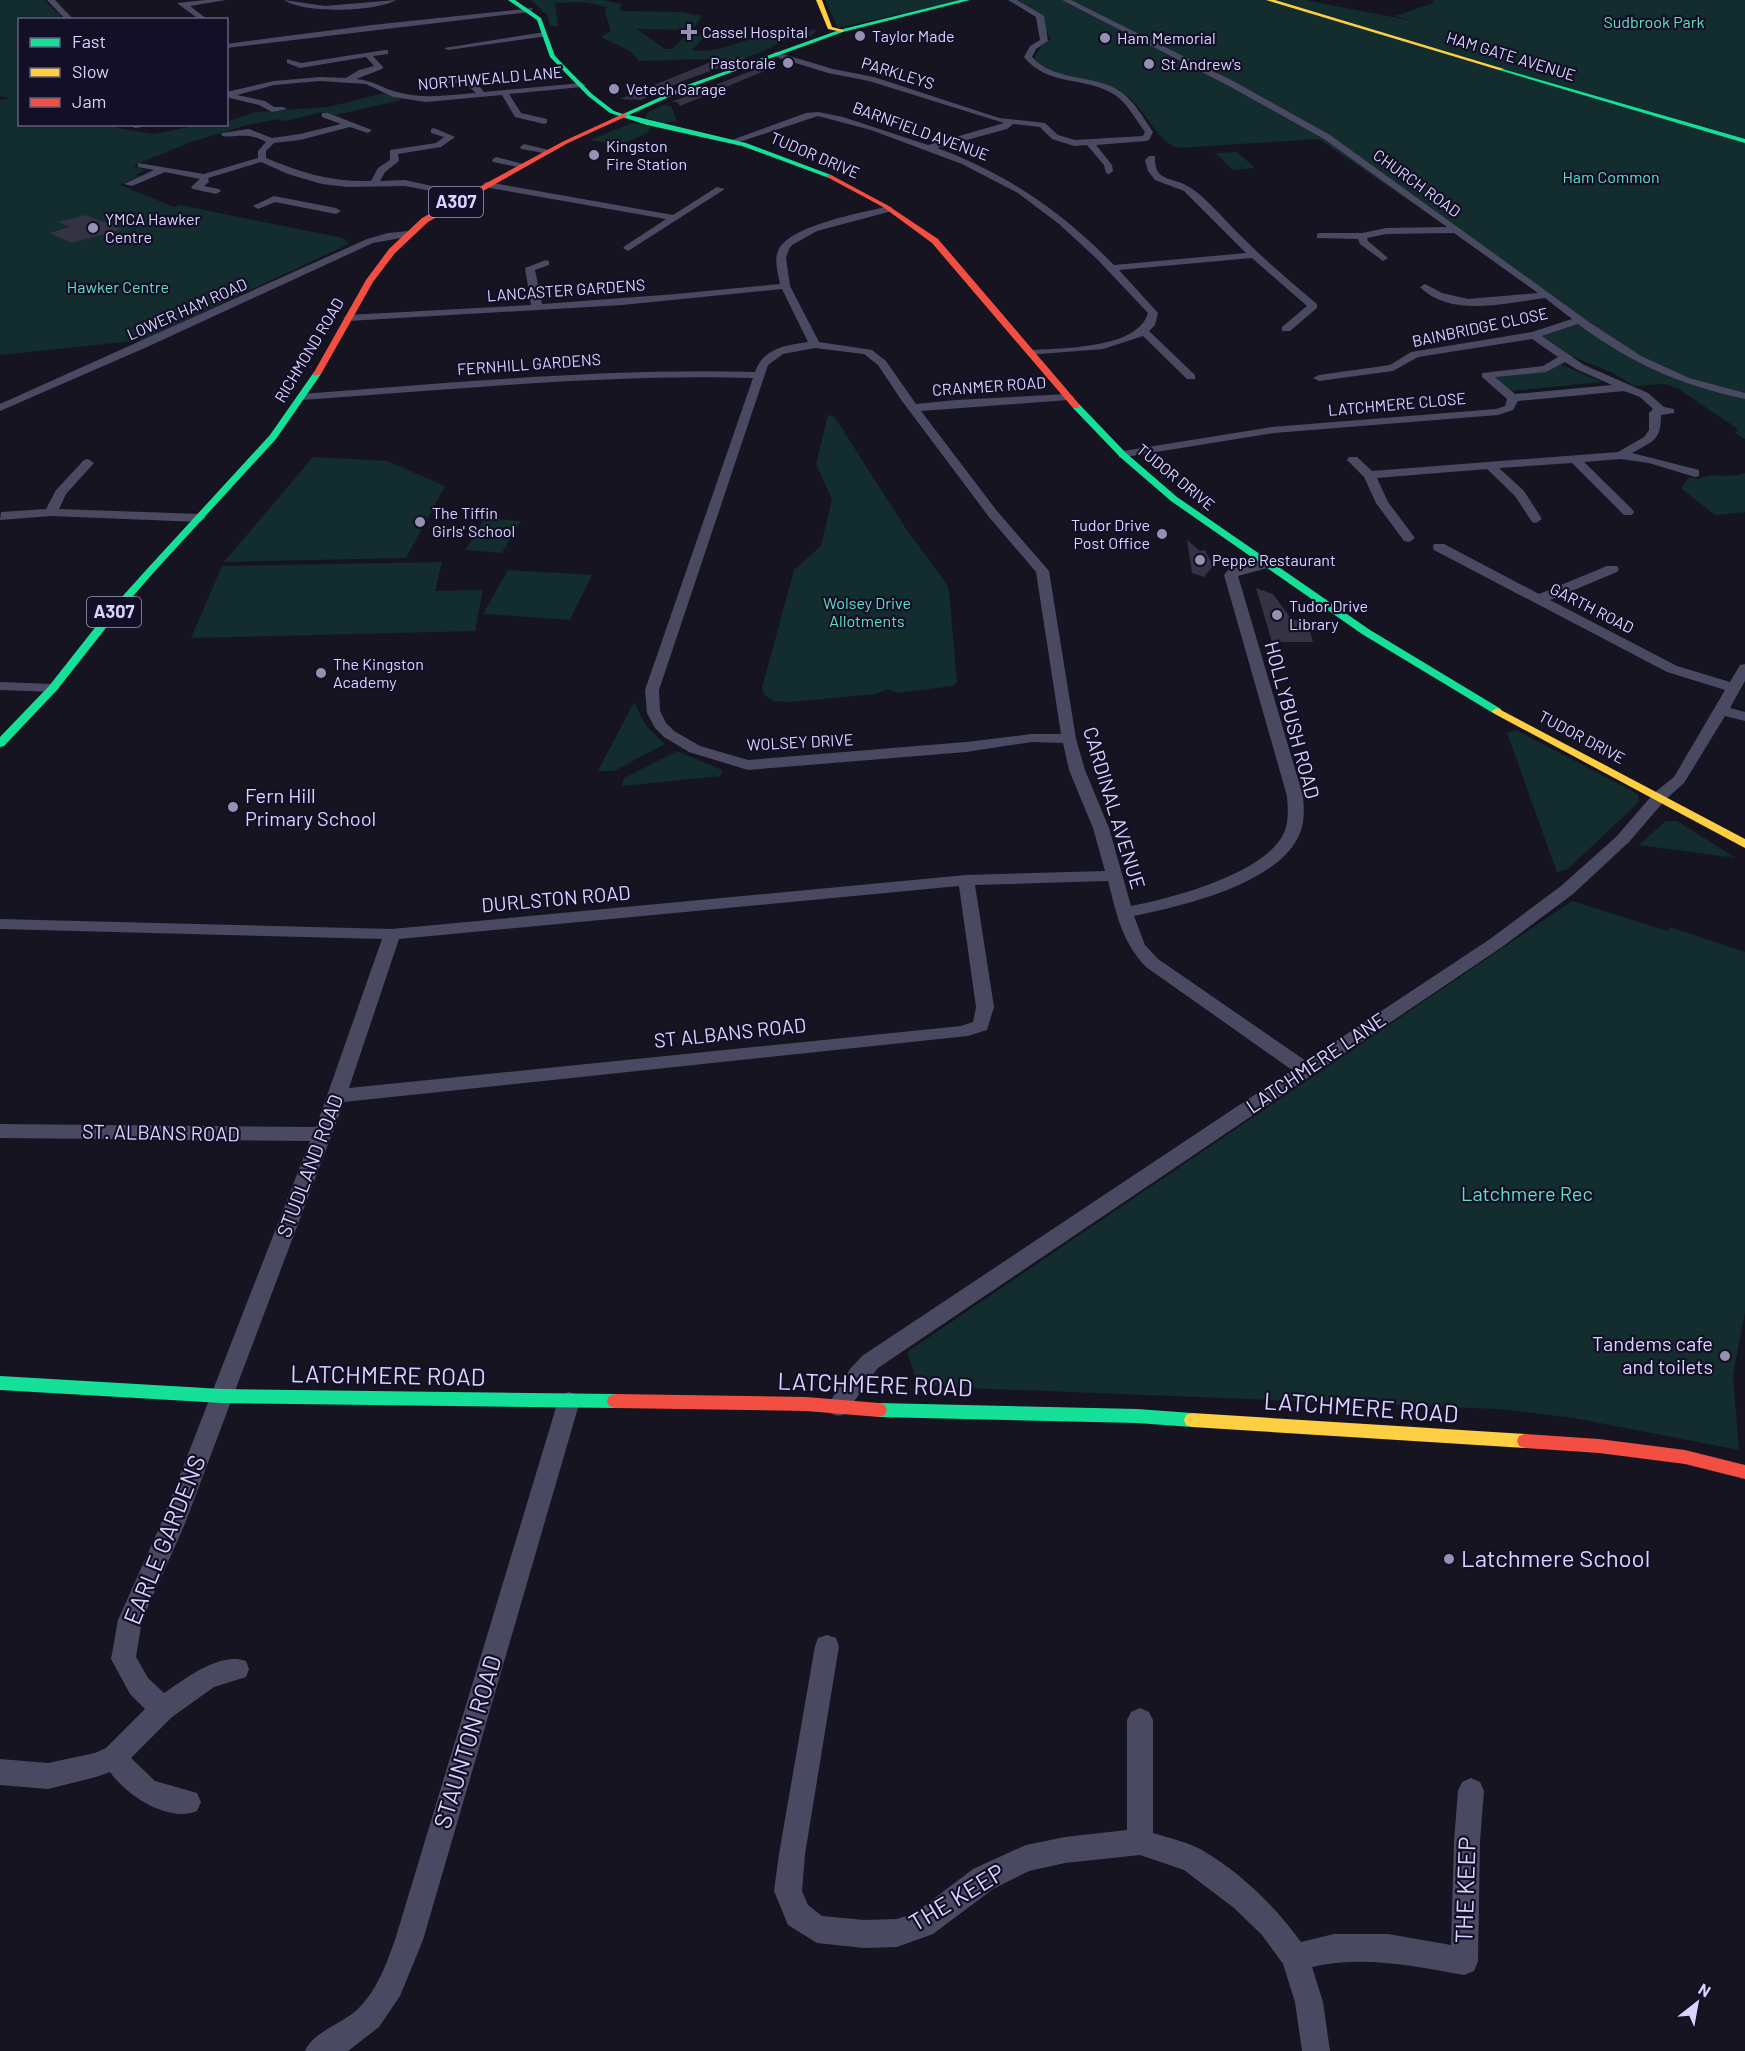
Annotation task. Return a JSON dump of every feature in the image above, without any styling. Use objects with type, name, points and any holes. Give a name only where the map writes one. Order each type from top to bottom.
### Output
[{"type":"street","points":[[51,0],[69,18]]},
{"type":"street","points":[[177,0],[202,18]]},
{"type":"street","points":[[184,5],[222,0]]},
{"type":"street","points":[[288,0],[300,6],[328,8],[392,0]]},
{"type":"street","points":[[511,0],[530,10],[539,19],[555,60],[607,109],[622,116]]},
{"type":"street","points":[[819,0],[830,28],[841,31]]},
{"type":"street","name":"A307","points":[[776,54],[841,31],[967,0]]},
{"type":"street","points":[[1012,0],[1041,16],[1039,24],[1045,38],[1028,57],[1033,65],[1046,72],[1106,88],[1118,94],[1149,132],[1143,139],[1091,144]]},
{"type":"street","name":"CHURCH ROAD","points":[[1066,0],[1312,128],[1356,156],[1579,320],[1651,366],[1680,379],[1745,396]]},
{"type":"street","name":"HAM GATE AVENUE","points":[[1269,0],[1745,141]]},
{"type":"street","points":[[228,46],[530,10]]},
{"type":"street","points":[[447,48],[545,34]]},
{"type":"street","points":[[228,36],[240,44]]},
{"type":"street","points":[[290,61],[300,66],[385,52]]},
{"type":"street","points":[[349,80],[362,72],[379,67],[367,54]]},
{"type":"street","name":"PARKLEYS","points":[[776,54],[831,71],[871,79],[998,120],[1042,125],[1055,137],[1074,143],[1091,144]]},
{"type":"street","name":"RICHMOND ROAD","points":[[0,744],[53,688],[105,622],[261,450],[302,397],[369,282],[392,251],[407,236],[425,220],[549,151],[721,73],[776,54]]},
{"type":"street","points":[[437,81],[465,78],[476,84],[481,94]]},
{"type":"street","name":"NORTHWEALD LANE","points":[[228,94],[245,89],[306,80],[349,80],[376,85],[396,95],[414,100],[439,100],[582,85]]},
{"type":"street","points":[[234,85],[245,89]]},
{"type":"street","points":[[506,94],[518,115],[544,121]]},
{"type":"street","points":[[228,95],[262,103],[268,110],[283,109]]},
{"type":"street","points":[[733,141],[818,114],[811,103]]},
{"type":"street","name":"BARNFIELD AVENUE","points":[[818,114],[874,129],[927,148],[998,178],[1028,195],[1113,268],[1153,313],[1152,326],[1145,333]]},
{"type":"street","points":[[325,115],[368,130]]},
{"type":"street","name":"TUDOR DRIVE","points":[[622,116],[733,141],[812,170],[889,209],[935,242],[1068,397],[1123,455],[1165,492],[1366,632],[1516,722],[1660,796],[1745,844]]},
{"type":"street","name":"PARKLEYS","points":[[927,148],[1004,127],[1012,122]]},
{"type":"street","points":[[225,135],[242,129],[271,141],[300,137],[350,124]]},
{"type":"street","points":[[434,131],[451,137],[463,137]]},
{"type":"street","points":[[382,149],[393,152],[438,145],[451,137]]},
{"type":"street","points":[[262,159],[262,151],[271,141]]},
{"type":"street","points":[[537,141],[522,148],[549,151]]},
{"type":"street","points":[[1091,144],[1108,165],[1109,171]]},
{"type":"street","points":[[374,183],[381,170],[395,161],[393,152]]},
{"type":"street","points":[[1152,158],[1149,160],[1152,171],[1158,178],[1187,189],[1254,255],[1313,306],[1286,329]]},
{"type":"street","points":[[141,165],[204,177],[262,159],[306,177],[361,184],[405,183],[468,195]]},
{"type":"street","points":[[495,161],[523,165]]},
{"type":"street","points":[[129,184],[162,170]]},
{"type":"street","points":[[204,177],[204,182],[196,186],[216,191]]},
{"type":"street","points":[[322,208],[343,198],[361,184]]},
{"type":"street","points":[[487,185],[675,218]]},
{"type":"street","points":[[628,248],[720,189]]},
{"type":"street","points":[[258,206],[284,194]]},
{"type":"street","points":[[274,199],[336,211]]},
{"type":"street","points":[[815,345],[785,286],[781,258],[788,243],[814,229],[889,209]]},
{"type":"street","points":[[1320,236],[1362,236],[1386,231],[1456,230]]},
{"type":"street","name":"LOWER HAM ROAD","points":[[0,408],[195,322],[370,241],[385,237],[407,236]]},
{"type":"street","points":[[1362,236],[1362,242],[1383,258]]},
{"type":"street","points":[[1113,268],[1254,255]]},
{"type":"street","points":[[537,308],[530,268],[546,263]]},
{"type":"street","name":"LANCASTER GARDENS","points":[[348,318],[537,308],[785,286]]},
{"type":"street","points":[[1425,287],[1437,296],[1480,303],[1547,295]]},
{"type":"street","points":[[1426,302],[1437,296]]},
{"type":"street","name":"BAINBRIDGE CLOSE","points":[[1310,367],[1320,383],[1393,368],[1415,354],[1534,335],[1579,320]]},
{"type":"street","points":[[1031,354],[1103,345],[1145,333],[1150,335],[1191,377]]},
{"type":"street","points":[[1534,335],[1564,358],[1628,387],[1665,410],[1655,413],[1655,431],[1648,439],[1621,454]]},
{"type":"street","name":"CARDINAL AVENUE","points":[[758,375],[766,359],[772,354],[815,345],[842,346],[868,352],[876,357],[993,514],[1042,571],[1069,739],[1077,770],[1101,828],[1124,913],[1138,948],[1152,963],[1305,1070]]},
{"type":"street","name":"LATCHMERE CLOSE","points":[[1123,455],[1273,430],[1498,412],[1513,404],[1512,398],[1486,375],[1546,369],[1564,358]]},
{"type":"street","name":"FERNHILL GARDENS","points":[[302,397],[600,376],[681,373],[758,375]]},
{"type":"street","name":"WOLSEY DRIVE","points":[[758,375],[652,690],[654,714],[664,728],[681,742],[702,752],[748,765],[966,747],[1032,738],[1069,739]]},
{"type":"street","name":"LATCHMERE CLOSE","points":[[1512,398],[1628,387]]},
{"type":"street","name":"CRANMER ROAD","points":[[913,408],[956,403],[1068,397]]},
{"type":"street","points":[[1369,475],[1491,467],[1621,454],[1695,472]]},
{"type":"street","points":[[1575,459],[1628,512]]},
{"type":"street","points":[[1353,460],[1369,475],[1382,503],[1409,538]]},
{"type":"street","points":[[51,513],[60,493],[88,463]]},
{"type":"street","points":[[1491,467],[1520,494],[1536,519]]},
{"type":"street","points":[[1,516],[51,513],[200,518]]},
{"type":"street","name":"GARTH ROAD","points":[[1440,547],[1672,669],[1734,688]]},
{"type":"street","name":"HOLLYBUSH ROAD","points":[[1124,913],[1167,904],[1210,890],[1247,873],[1279,852],[1294,826],[1295,796],[1231,575],[1235,571],[1266,564]]},
{"type":"street","points":[[1537,600],[1612,569]]},
{"type":"street","name":"LATCHMERE LANE","points":[[837,1407],[858,1375],[870,1362],[1496,944],[1567,890],[1623,839],[1660,796],[1679,780],[1694,760],[1745,668]]},
{"type":"street","points":[[0,686],[53,688]]},
{"type":"street","points":[[1722,710],[1745,717]]},
{"type":"street","name":"DURLSTON ROAD","points":[[0,924],[392,934],[966,880],[1114,876]]},
{"type":"street","name":"ST ALBANS ROAD","points":[[337,1096],[962,1032],[981,1026],[986,1007],[966,880]]},
{"type":"street","name":"STUDLAND ROAD","points":[[222,1396],[337,1096],[392,934]]},
{"type":"street","name":"ST. ALBANS ROAD","points":[[0,1131],[322,1134]]},
{"type":"street","name":"LATCHMERE ROAD","points":[[0,1383],[222,1396],[734,1403],[1137,1416],[1599,1446],[1685,1457],[1745,1472]]},
{"type":"street","name":"EARLE GARDENS","points":[[163,1709],[139,1686],[123,1659],[130,1620],[172,1526],[222,1396]]},
{"type":"street","name":"STAUNTON ROAD","points":[[318,2051],[342,2038],[375,2012],[396,1975],[409,1940],[569,1401]]},
{"type":"street","name":"THE KEEP","points":[[827,1646],[792,1854],[788,1891],[798,1915],[818,1929],[864,1934],[897,1933],[923,1924],[983,1879],[1026,1858],[1065,1850],[1140,1842],[1192,1859],[1244,1898],[1272,1925],[1295,1957],[1309,2002],[1316,2051]]},
{"type":"street","points":[[0,1772],[48,1776],[96,1765],[115,1757],[163,1709],[207,1678],[237,1669]]},
{"type":"street","points":[[1140,1720],[1140,1842]]},
{"type":"street","points":[[115,1757],[129,1777],[150,1794],[188,1802]]},
{"type":"street","name":"THE KEEP","points":[[1295,1957],[1334,1948],[1388,1948],[1464,1961],[1467,1841],[1471,1791]]},
{"type":"green space","name":"Hawker Centre","points":[[0,0],[44,0],[63,18],[18,18],[18,126],[117,126],[117,128],[154,134],[194,126],[228,126],[228,122],[255,112],[328,107],[384,93],[402,100],[335,115],[322,112],[285,121],[278,119],[247,125],[188,143],[133,166],[145,170],[135,175],[140,176],[120,185],[174,207],[180,205],[343,238],[349,244],[143,340],[0,355],[0,100],[11,98],[0,96]]},
{"type":"green space","points":[[531,0],[602,0],[621,4],[620,11],[682,12],[702,16],[693,30],[637,29],[665,49],[672,49],[685,36],[707,34],[692,50],[702,51],[768,35],[818,29],[811,36],[796,34],[762,52],[744,58],[639,61],[630,51],[601,37],[611,31],[605,13],[607,7],[583,2],[555,3],[558,26],[550,26],[548,16]]},
{"type":"green space","points":[[825,0],[962,0],[838,28]]},
{"type":"green space","name":"Ham Common","points":[[1018,0],[1305,0],[1413,21],[1395,16],[1433,3],[1434,0],[1745,0],[1745,439],[1735,433],[1738,429],[1677,388],[1665,384],[1634,386],[1613,373],[1571,356],[1543,336],[1582,323],[1547,295],[1319,139],[1176,148],[1161,137],[1139,108],[1123,93],[1100,84],[1053,72],[1034,58],[1042,45],[1051,39],[1043,26],[1044,18]]},
{"type":"green space","points":[[663,105],[671,106],[677,121],[665,123],[645,118],[647,113]]},
{"type":"green space","points":[[632,123],[653,127],[648,129],[651,131],[621,145],[590,140]]},
{"type":"green space","points":[[1237,152],[1255,168],[1233,170],[1215,153]]},
{"type":"green space","points":[[1560,364],[1602,382],[1512,391],[1492,377]]},
{"type":"green space","name":"Wolsey Drive Allotments","points":[[828,415],[834,416],[906,529],[946,583],[949,591],[957,682],[953,686],[897,693],[887,689],[876,694],[788,702],[774,701],[764,695],[762,688],[794,570],[821,546],[832,499],[816,464]]},
{"type":"green space","points":[[313,457],[387,461],[445,486],[406,558],[224,562]]},
{"type":"green space","points":[[1745,473],[1745,512],[1715,515],[1681,488],[1689,477],[1698,479]]},
{"type":"green space","points":[[485,518],[521,521],[502,553],[465,550]]},
{"type":"green space","points":[[442,562],[435,591],[483,590],[475,631],[191,638],[222,566]]},
{"type":"green space","points":[[508,570],[592,575],[570,620],[483,614]]},
{"type":"green space","points":[[634,702],[646,726],[665,744],[614,771],[598,771]]},
{"type":"green space","points":[[1516,730],[1638,794],[1639,802],[1568,869],[1557,872],[1507,733]]},
{"type":"green space","points":[[677,751],[722,770],[721,776],[622,786],[624,778]]},
{"type":"green space","points":[[1666,821],[1677,821],[1736,858],[1639,845]]},
{"type":"green space","name":"Latchmere Rec","points":[[1572,901],[1668,931],[1670,927],[1745,952],[1745,1312],[1733,1375],[1739,1450],[1574,1418],[1499,1409],[919,1386],[907,1352]]},
{"type":"building","points":[[746,58],[683,81],[641,100],[620,99],[713,61]]},
{"type":"building","points":[[769,64],[777,66],[680,106],[677,102],[671,102]]},
{"type":"building","name":"YMCA Hawker Centre","points":[[85,215],[122,229],[72,243],[49,233],[70,227],[59,222]]},
{"type":"building","name":"Peppe Restaurant","points":[[1187,540],[1200,551],[1205,550],[1213,566],[1204,577],[1192,573]]},
{"type":"building","name":"Tudor Drive Library","points":[[1256,588],[1273,594],[1292,620],[1307,621],[1313,642],[1272,642]]},
{"type":"traffic: fast","points":[[511,0],[539,19],[552,56],[590,95],[612,112],[647,123],[744,144],[829,176]]},
{"type":"traffic: fast","points":[[625,115],[689,86],[841,31],[967,0]]},
{"type":"traffic: fast","points":[[1501,69],[1745,141]]},
{"type":"traffic: fast","points":[[0,744],[53,688],[105,622],[151,570],[273,437],[317,374]]},
{"type":"traffic: fast","points":[[1076,406],[1123,455],[1174,499],[1366,632],[1497,711]]},
{"type":"traffic: fast","points":[[0,1383],[222,1396],[615,1401]]},
{"type":"traffic: fast","points":[[879,1410],[1137,1416],[1192,1420]]},
{"type":"traffic: slow","points":[[819,0],[830,28],[841,31]]},
{"type":"traffic: slow","points":[[1269,0],[1501,69]]},
{"type":"traffic: slow","points":[[1497,711],[1745,844]]},
{"type":"traffic: slow","points":[[1192,1420],[1525,1441]]},
{"type":"traffic: jam","points":[[317,374],[369,282],[392,251],[425,220],[566,142],[625,115]]},
{"type":"traffic: jam","points":[[829,176],[885,206],[935,241],[1076,406]]},
{"type":"traffic: jam","points":[[615,1401],[806,1404],[879,1410]]},
{"type":"traffic: jam","points":[[1525,1441],[1599,1446],[1685,1457],[1745,1472]]},
{"type":"place","name":"Cassel Hospital","points":[[689,32]]},
{"type":"place","name":"Taylor Made","points":[[860,36]]},
{"type":"place","name":"Ham Memorial","points":[[1105,38]]},
{"type":"place","name":"Pastorale","points":[[788,63]]},
{"type":"place","name":"St Andrew's","points":[[1149,64]]},
{"type":"place","name":"Vetech Garage","points":[[614,89]]},
{"type":"place","name":"Kingston Fire Station","points":[[594,155]]},
{"type":"place","name":"YMCA Hawker Centre","points":[[93,228]]},
{"type":"place","name":"The Tiffin Girls' School","points":[[420,522]]},
{"type":"place","name":"Tudor Drive Post Office","points":[[1162,534]]},
{"type":"place","name":"Peppe Restaurant","points":[[1200,560]]},
{"type":"place","name":"Tudor Drive Library","points":[[1277,615]]},
{"type":"place","name":"The Kingston Academy","points":[[321,673]]},
{"type":"place","name":"Fern Hill Primary School","points":[[233,807]]},
{"type":"place","name":"Tandems cafe and toilets","points":[[1725,1356]]},
{"type":"place","name":"Latchmere School","points":[[1449,1559]]},
{"type":"park label","name":"Sudbrook Park","points":[[1654,22]]}]
